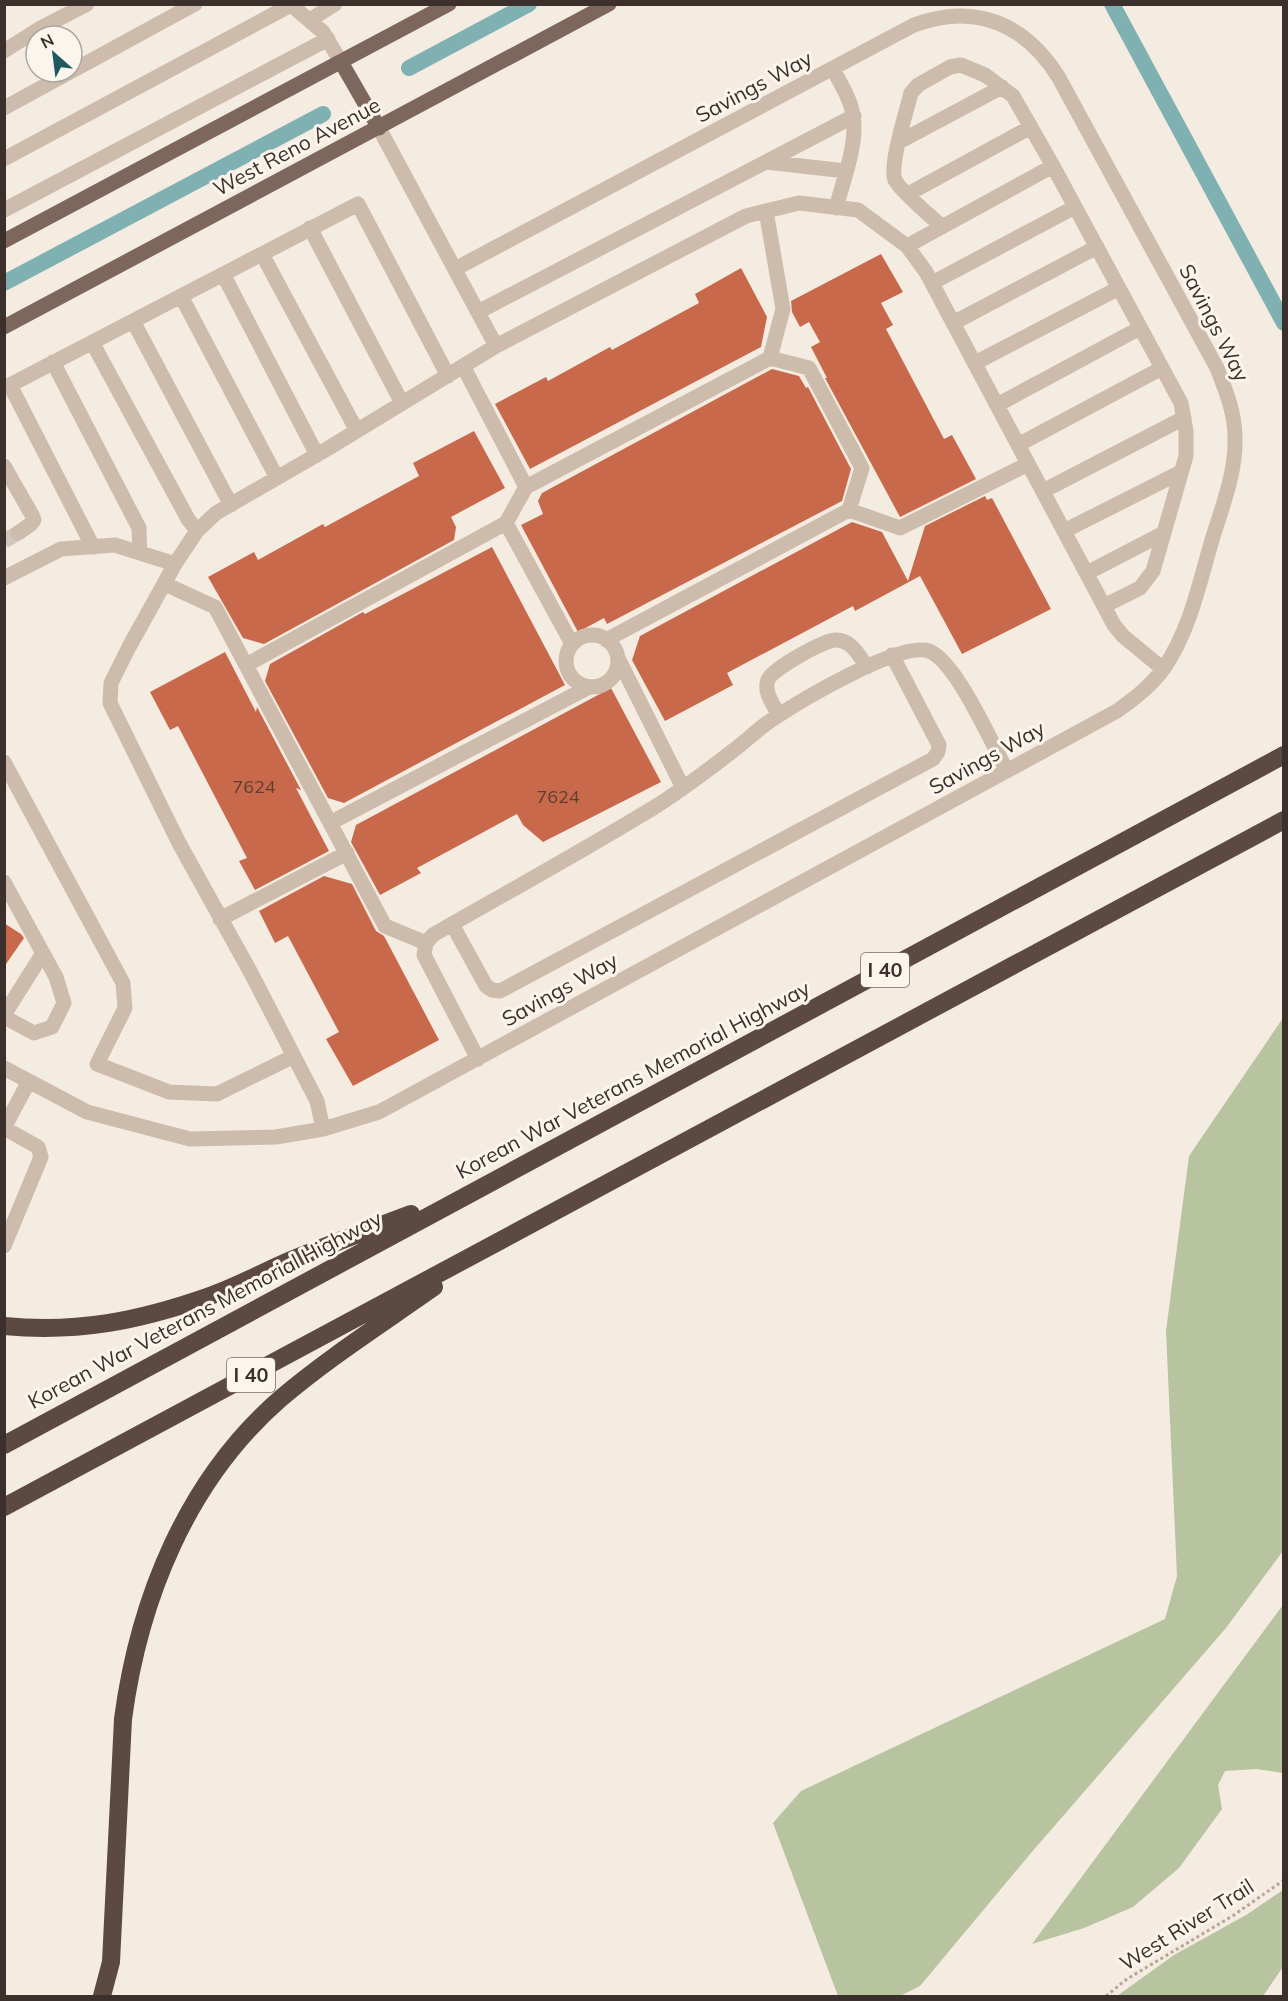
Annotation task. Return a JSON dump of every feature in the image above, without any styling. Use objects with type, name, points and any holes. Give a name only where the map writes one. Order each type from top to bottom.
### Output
[{"type":"highway","name":"Korean War Veterans Memorial Highway","points":[[4,1445],[1284,755]]},
{"type":"highway","name":"I 40","points":[[4,1507],[1284,820]]},
{"type":"highway","points":[[4,1326],[75,1328],[113,1323],[160,1312],[209,1296],[292,1260],[486,1185]]},
{"type":"highway","points":[[102,1996],[111,1962],[126,1693],[142,1623],[171,1546],[182,1524],[218,1468],[236,1445],[278,1401],[497,1242]]},
{"type":"main road","points":[[4,241],[449,4]]},
{"type":"main road","name":"West Reno Avenue","points":[[4,327],[609,4]]},
{"type":"main road","points":[[341,62],[379,128]]},
{"type":"street","points":[[4,51],[39,29],[87,4]]},
{"type":"street","points":[[84,65],[195,4]]},
{"type":"street","points":[[310,20],[335,4]]},
{"type":"street","points":[[4,159],[291,5],[323,32],[341,62]]},
{"type":"street","name":"Savings Way","points":[[4,1068],[87,1112],[190,1139],[276,1137],[322,1129],[379,1112],[1117,711],[1145,691],[1163,669],[1179,643],[1192,610],[1235,458],[1234,419],[1230,401],[1217,368],[1059,78],[1038,49],[1023,35],[993,20],[954,16],[914,25],[455,269]]},
{"type":"street","points":[[4,210],[328,39]]},
{"type":"street","points":[[942,227],[895,179],[893,165],[911,93],[918,85],[950,67],[962,65],[985,75],[1013,96],[1162,368],[1180,403],[1184,417],[1186,456],[1154,571],[1140,588],[1104,606]]},
{"type":"street","points":[[833,69],[854,116],[852,146],[836,208]]},
{"type":"street","points":[[4,108],[49,84]]},
{"type":"street","points":[[899,141],[1002,87]]},
{"type":"street","points":[[478,312],[854,116]]},
{"type":"street","points":[[908,194],[1031,127]]},
{"type":"street","points":[[379,128],[496,346]]},
{"type":"street","points":[[766,162],[846,171]]},
{"type":"street","points":[[907,246],[1053,166]]},
{"type":"street","points":[[322,1129],[317,1101],[252,973],[179,843],[110,703],[111,683],[175,564],[197,531],[216,513],[317,456],[496,346],[746,216],[799,203],[858,210],[907,246],[932,283],[1104,606],[1123,636],[1163,669]]},
{"type":"street","points":[[93,547],[9,385],[358,204],[448,376]]},
{"type":"street","points":[[932,283],[1075,207]]},
{"type":"street","points":[[766,211],[783,309],[770,358]]},
{"type":"street","points":[[310,228],[402,403]]},
{"type":"street","points":[[953,323],[1097,247]]},
{"type":"street","points":[[262,254],[357,431]]},
{"type":"street","points":[[223,274],[317,456]]},
{"type":"street","points":[[975,363],[1119,288]]},
{"type":"street","points":[[181,296],[277,478]]},
{"type":"street","points":[[133,321],[231,505]]},
{"type":"street","points":[[997,405],[1140,328]]},
{"type":"street","points":[[92,342],[188,519],[197,531]]},
{"type":"street","points":[[246,665],[506,523],[526,487],[770,358],[809,368],[862,468],[849,510],[606,640]]},
{"type":"street","points":[[53,362],[139,528],[141,554]]},
{"type":"street","points":[[463,366],[526,487]]},
{"type":"street","points":[[1018,445],[1162,368]]},
{"type":"street","points":[[1043,491],[1184,417]]},
{"type":"street","points":[[849,510],[900,528],[1028,464]]},
{"type":"street","points":[[4,466],[10,485],[34,520],[18,533]]},
{"type":"street","points":[[1064,531],[1181,472]]},
{"type":"street","points":[[506,523],[572,644]]},
{"type":"street","points":[[1087,573],[1164,533]]},
{"type":"street","points":[[4,578],[61,549],[114,545],[175,564]]},
{"type":"street","points":[[165,584],[215,607],[385,926],[426,943]]},
{"type":"street","points":[[589,687],[576,682],[567,668],[568,651],[572,644],[587,636],[595,636],[606,640],[615,650],[683,788]]},
{"type":"street","points":[[779,715],[768,696],[766,687],[768,679],[774,671],[826,642],[837,640],[847,643],[855,649],[867,667]]},
{"type":"street","points":[[478,1059],[424,955],[426,943],[433,934],[654,807],[683,788],[779,715],[867,667],[892,655],[916,649],[930,651],[947,666],[961,685],[1007,771]]},
{"type":"street","points":[[452,924],[486,986],[500,991],[933,759],[938,752],[939,745],[892,655]]},
{"type":"street","points":[[330,823],[589,687],[600,686],[614,675],[618,658]]},
{"type":"street","points":[[4,762],[123,983],[125,1008],[97,1064],[169,1092],[217,1094],[294,1056]]},
{"type":"street","points":[[220,919],[347,853]]},
{"type":"street","points":[[4,882],[56,976],[63,1003],[52,1027],[34,1033],[4,1016],[43,953]]},
{"type":"street","points":[[4,1246],[41,1157],[38,1147],[5,1128],[29,1081]]},
{"type":"path","name":"West River Trail","points":[[1106,1996],[1135,1974],[1234,1915],[1284,1880]]},
{"type":"green space","points":[[1283,1018],[1283,1551],[1226,1628],[1031,1853],[920,1986],[900,1996],[838,1996],[773,1823],[801,1791],[1165,1619],[1177,1576],[1166,1331],[1189,1156]]},
{"type":"green space","points":[[1283,1605],[1283,1773],[1256,1769],[1225,1771],[1218,1785],[1222,1809],[1179,1868],[1133,1907],[1084,1928],[1032,1944]]},
{"type":"green space","points":[[1283,1890],[1283,1967],[1263,1996],[1117,1996],[1174,1955],[1246,1915]]},
{"type":"building","points":[[881,254],[903,292],[881,303],[893,325],[886,329],[944,439],[952,435],[976,479],[900,517],[825,378],[827,378],[811,347],[820,342],[809,322],[800,327],[792,312],[791,301]]},
{"type":"building","points":[[741,268],[767,317],[761,347],[530,469],[495,404],[546,377],[548,381],[610,347],[612,350],[699,303],[695,294]]},
{"type":"building","points":[[772,369],[799,376],[806,388],[808,387],[851,469],[842,501],[607,624],[604,618],[578,632],[521,525],[543,514],[538,501],[542,493]]},
{"type":"building","points":[[474,431],[505,488],[451,517],[456,527],[454,540],[264,644],[243,638],[208,577],[254,552],[258,560],[323,524],[325,527],[419,476],[413,463]]},
{"type":"building","points":[[985,496],[987,500],[992,498],[1051,609],[962,654],[920,576],[855,611],[853,606],[727,673],[733,685],[665,721],[632,660],[640,636],[852,522],[882,532],[908,581],[925,526]]},
{"type":"building","points":[[492,547],[565,685],[344,803],[328,798],[265,681],[270,664],[363,612],[365,614]]},
{"type":"building","points":[[225,652],[301,790],[296,788],[329,851],[255,890],[239,861],[247,858],[178,726],[170,730],[150,692]]},
{"type":"building","points":[[611,688],[661,782],[543,842],[523,825],[517,814],[417,868],[421,873],[380,895],[351,842],[356,825]]},
{"type":"building","points":[[324,876],[352,884],[376,931],[384,936],[439,1040],[353,1086],[326,1039],[339,1032],[288,936],[275,943],[259,911]]},
{"type":"building","points":[[4,923],[24,938],[4,967]]},
{"type":"waterway","points":[[409,68],[529,4]]},
{"type":"waterway","points":[[1112,4],[1284,323]]},
{"type":"waterway","points":[[4,283],[323,114]]},
{"type":"tunnel","points":[[4,541],[18,533]]}]
